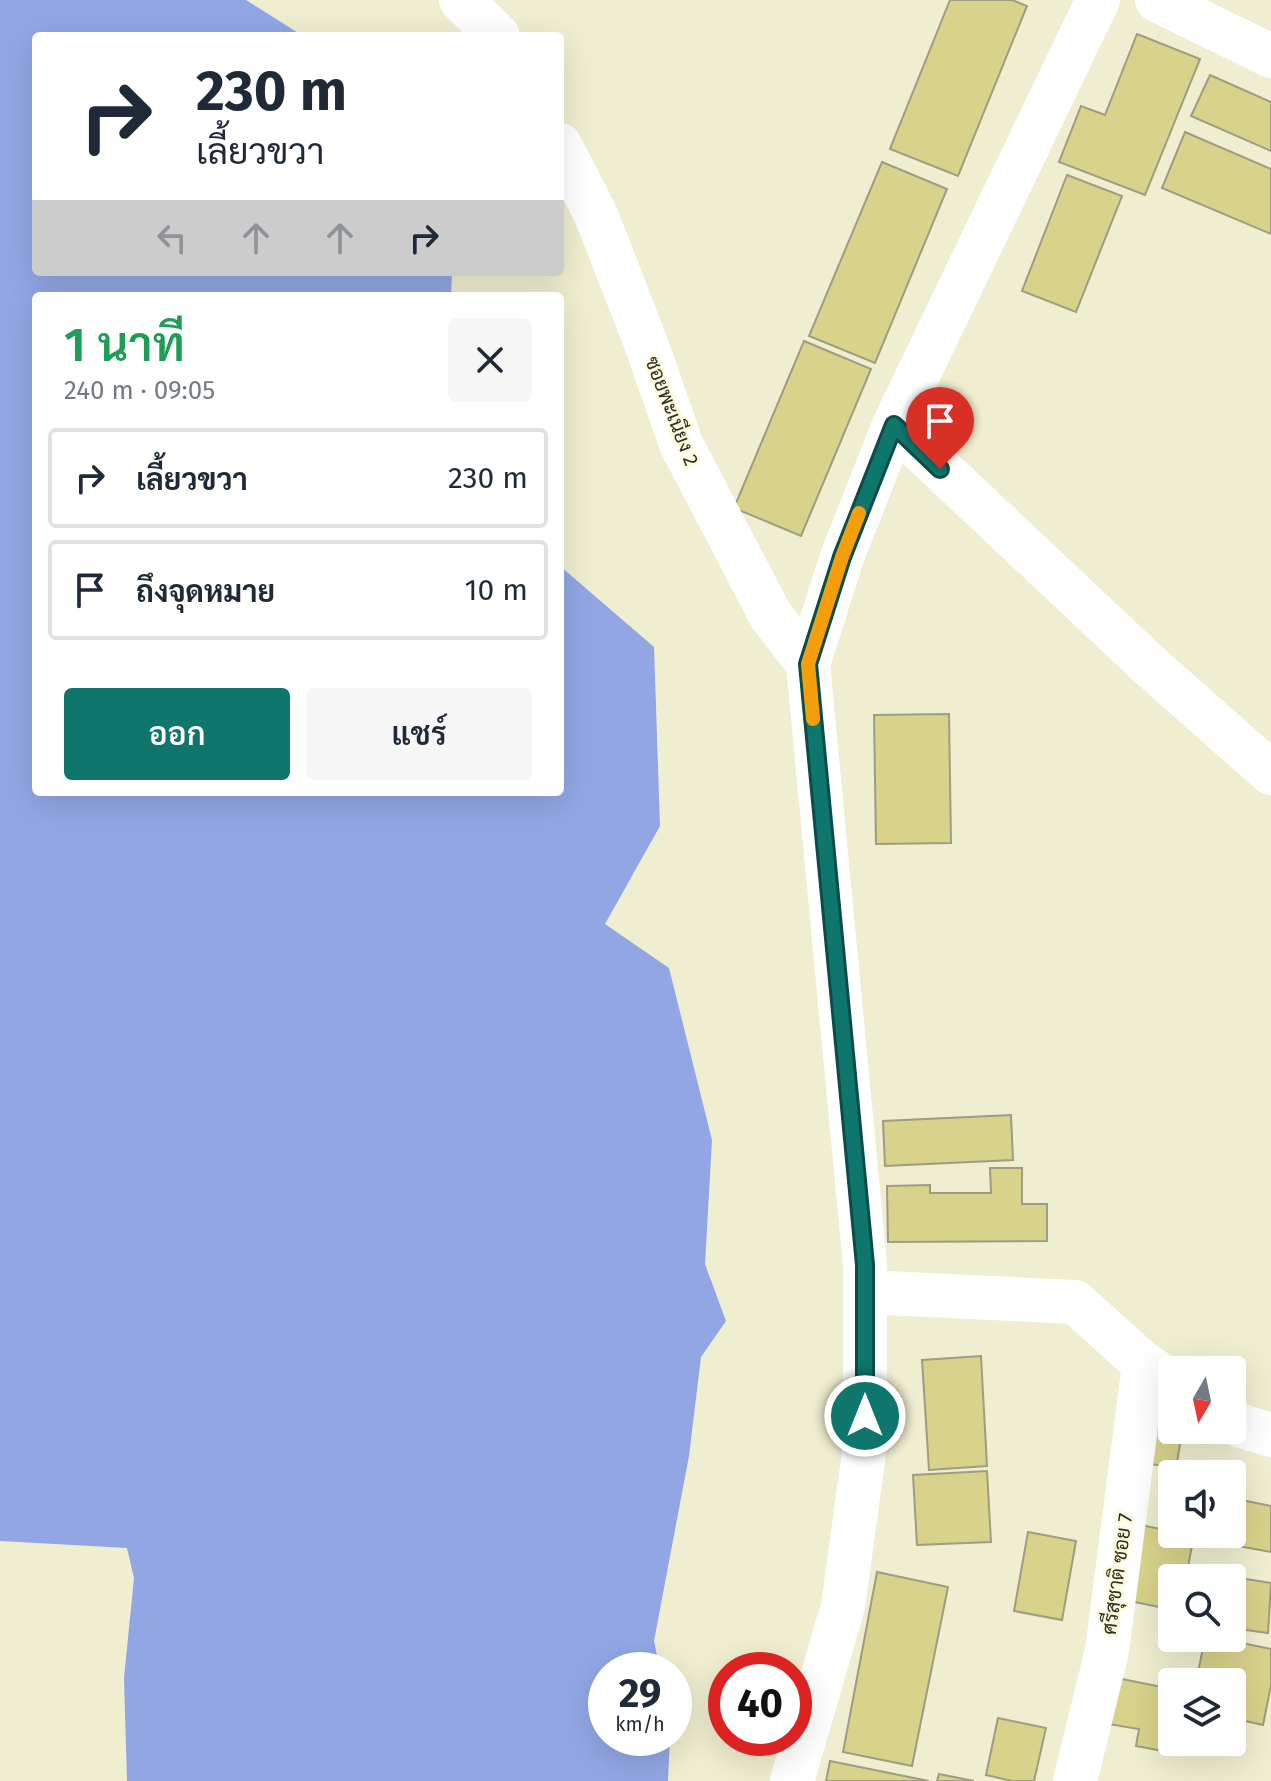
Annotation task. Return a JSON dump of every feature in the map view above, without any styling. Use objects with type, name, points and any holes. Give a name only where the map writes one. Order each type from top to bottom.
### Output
[{"type":"street","points":[[461,0],[494,32]]},
{"type":"street","points":[[792,1781],[843,1606],[865,1446],[865,1265],[808,664],[842,557],[894,425],[1098,0]]},
{"type":"street","points":[[1157,0],[1271,56]]},
{"type":"street","name":"ซอยพะเนียง 2","points":[[564,153],[596,215],[681,444],[771,616],[808,664]]},
{"type":"street","points":[[894,425],[1148,664],[1271,773]]},
{"type":"street","points":[[865,1292],[1075,1302],[1158,1373]]},
{"type":"street","name":"ศรีสุชาติ ซอย 7","points":[[1075,1781],[1107,1651],[1158,1373]]},
{"type":"street","points":[[1246,1428],[1271,1435]]},
{"type":"water","points":[[0,0],[246,0],[297,32],[32,32],[32,276],[452,276],[451,292],[32,292],[32,796],[564,796],[564,569],[654,647],[660,826],[605,924],[669,968],[712,1140],[705,1264],[726,1321],[701,1357],[689,1456],[654,1641],[656,1652],[588,1652],[588,1756],[669,1756],[668,1781],[127,1781],[124,1678],[134,1578],[127,1548],[0,1541]]},
{"type":"building","points":[[950,0],[1012,0],[1027,6],[958,176],[890,149]]},
{"type":"building","points":[[1137,34],[1200,59],[1145,195],[1059,162],[1081,106],[1105,115]]},
{"type":"building","points":[[1210,75],[1271,102],[1271,151],[1191,116]]},
{"type":"building","points":[[1185,132],[1271,169],[1271,234],[1162,188]]},
{"type":"building","points":[[882,162],[947,189],[875,363],[809,336]]},
{"type":"building","points":[[1067,175],[1122,196],[1076,312],[1022,291]]},
{"type":"building","points":[[804,341],[871,369],[801,536],[734,508]]},
{"type":"building","points":[[949,714],[951,843],[876,844],[874,715]]},
{"type":"building","points":[[1011,1115],[1013,1160],[885,1166],[883,1121]]},
{"type":"building","points":[[990,1168],[1022,1168],[1022,1204],[1047,1204],[1047,1241],[888,1242],[887,1186],[930,1185],[930,1193],[991,1193]]},
{"type":"building","points":[[981,1356],[987,1466],[929,1470],[922,1360]]},
{"type":"building","points":[[1144,1426],[1158,1428],[1158,1444],[1180,1444],[1177,1460],[1158,1460],[1158,1465],[1138,1462]]},
{"type":"building","points":[[987,1471],[991,1542],[917,1545],[913,1475]]},
{"type":"building","points":[[1246,1501],[1271,1506],[1271,1552],[1246,1548]]},
{"type":"building","points":[[1140,1525],[1158,1528],[1158,1548],[1192,1548],[1189,1564],[1158,1564],[1158,1607],[1125,1600]]},
{"type":"building","points":[[1028,1532],[1076,1541],[1062,1620],[1014,1611]]},
{"type":"building","points":[[877,1572],[948,1587],[912,1766],[843,1752]]},
{"type":"building","points":[[1246,1579],[1271,1583],[1268,1633],[1246,1630]]},
{"type":"building","points":[[1246,1644],[1271,1649],[1271,1685],[1263,1725],[1246,1721],[1246,1668],[1199,1668],[1202,1652],[1246,1652]]},
{"type":"building","points":[[1117,1678],[1158,1686],[1158,1750],[1136,1746],[1139,1729],[1108,1724]]},
{"type":"building","points":[[998,1718],[1046,1728],[1034,1781],[1012,1781],[986,1775]]},
{"type":"building","points":[[830,1761],[929,1781],[826,1781]]},
{"type":"building","points":[[939,1774],[974,1781],[937,1781]]},
{"type":"slow traffic","points":[[813,719],[808,664],[859,513]]},
{"type":"route","points":[[865,1416],[865,1265],[808,664],[842,557],[894,425],[940,469]]}]
